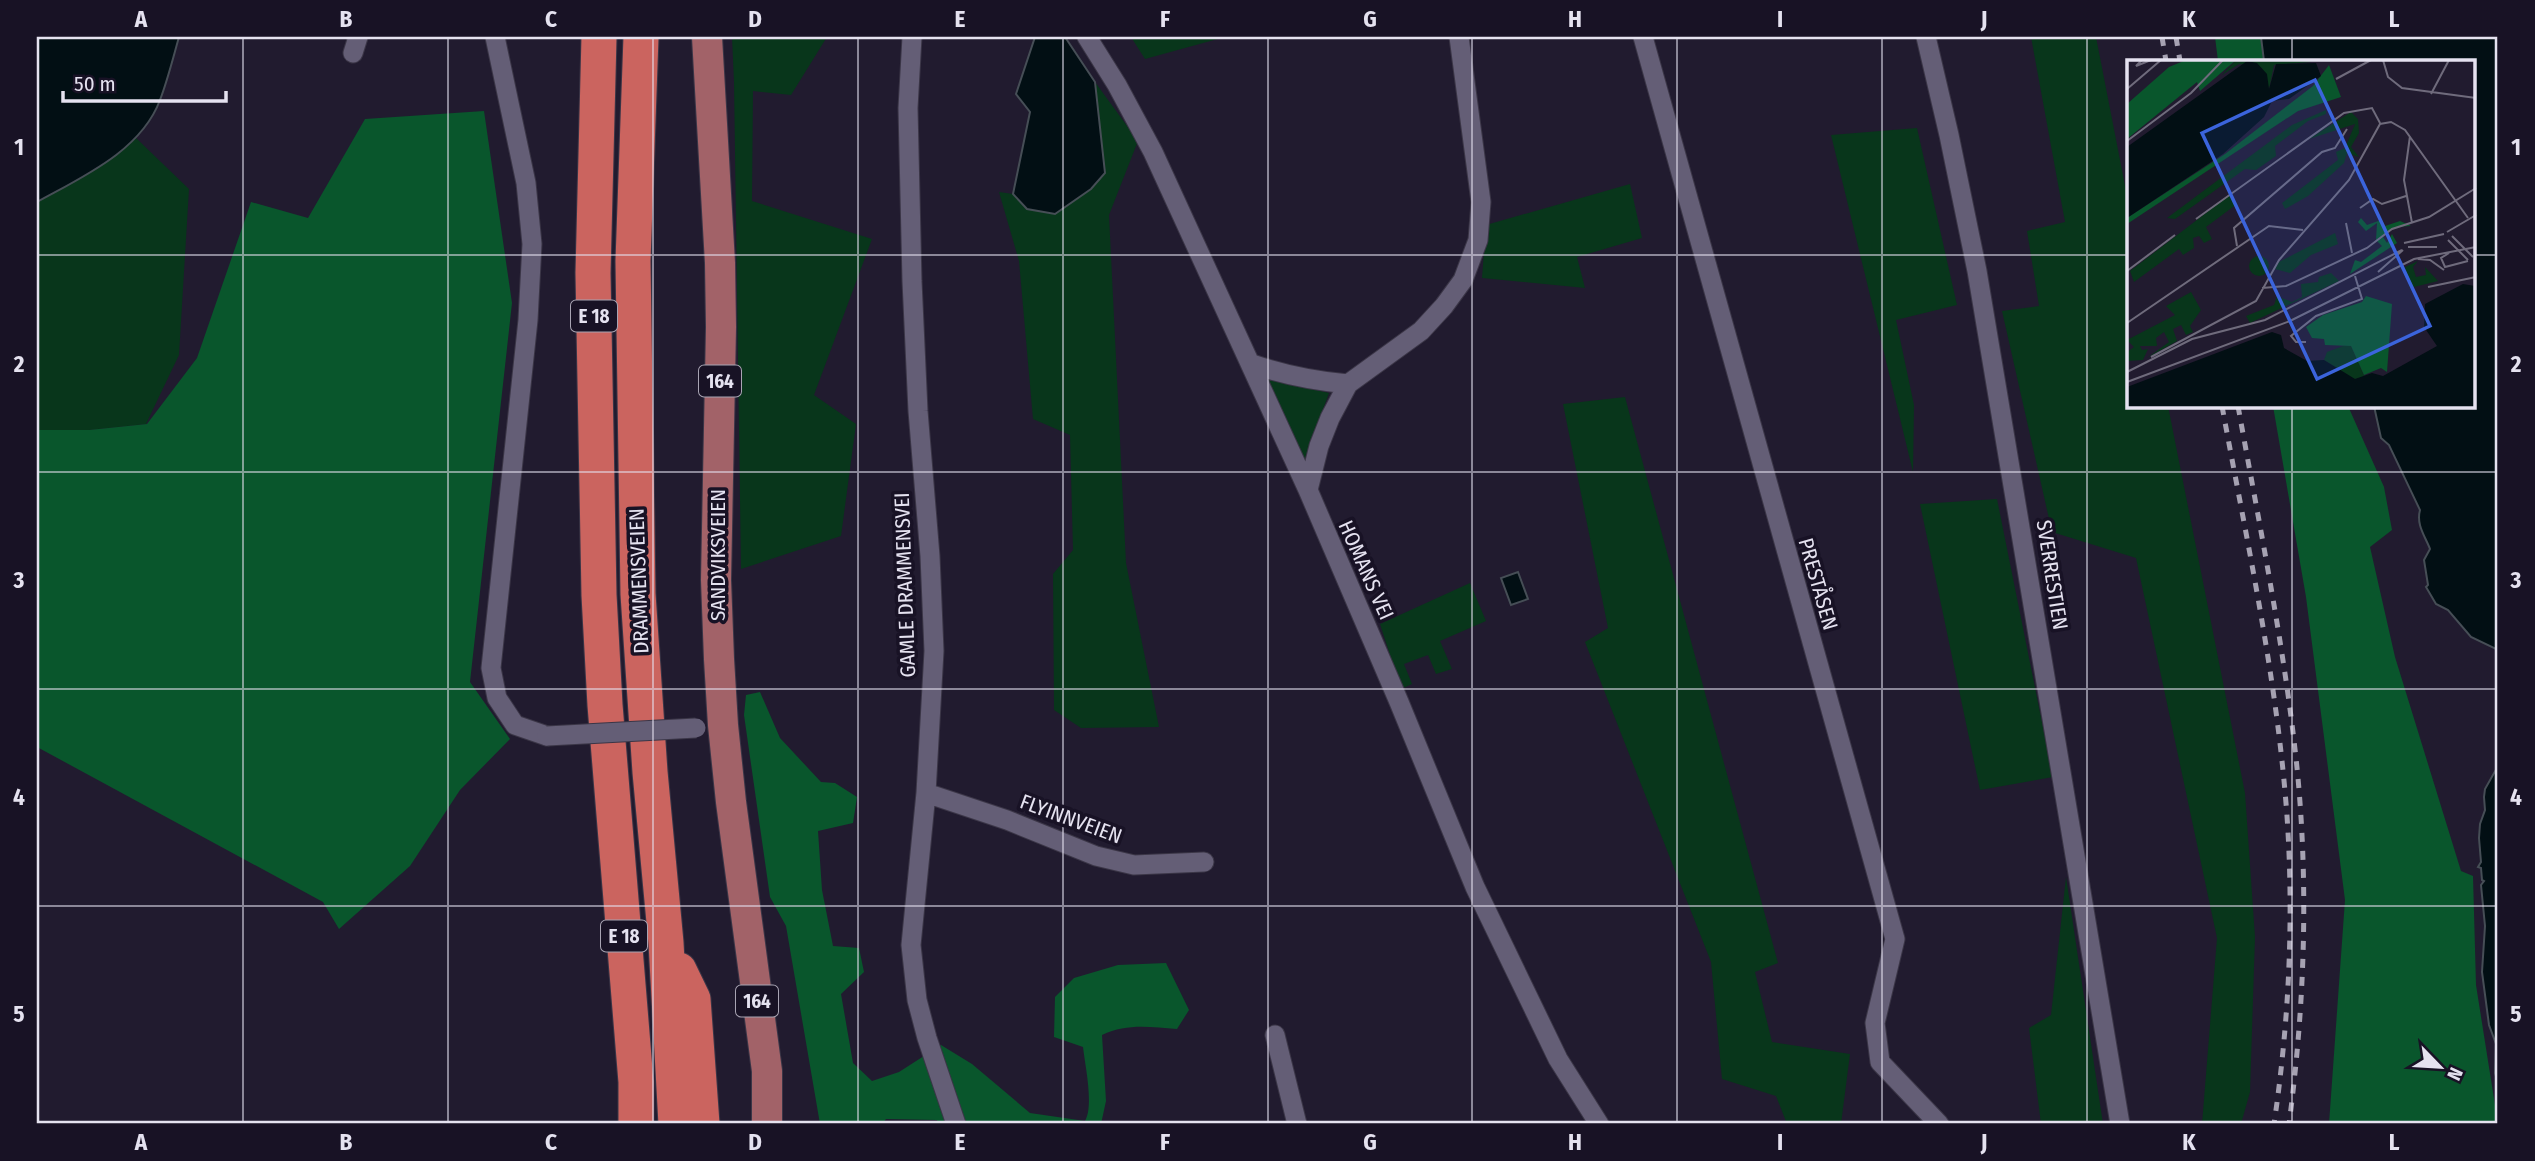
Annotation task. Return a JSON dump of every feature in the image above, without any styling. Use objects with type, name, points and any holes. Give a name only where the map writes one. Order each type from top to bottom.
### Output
[{"type":"highway","name":"DRAMMENSVEIEN","points":[[599,37],[593,273],[599,595],[605,705],[636,1082],[636,1124]]},
{"type":"highway","name":"DRAMMENSVEIEN","points":[[642,37],[633,261],[638,569],[650,772],[666,943],[676,1124]]},
{"type":"highway","name":"E 18","points":[[666,943],[693,999],[702,1124]]},
{"type":"main road","name":"SANDVIKSVEIEN","points":[[707,37],[720,276],[716,580],[710,726],[748,931],[767,1071],[767,1124]]},
{"type":"main road","name":"SANDVIKSVEIEN","points":[[767,1071],[784,1124]]},
{"type":"street","points":[[495,37],[526,184],[532,244],[528,320],[491,668],[498,698],[515,725],[547,736],[710,726]]},
{"type":"street","name":"GAMLE DRAMMENSVEI","points":[[912,37],[908,108],[912,281],[934,651],[926,793],[911,945],[918,1000],[927,1038],[956,1124]]},
{"type":"street","name":"HOMANS VEI","points":[[1087,37],[1117,85],[1153,152],[1252,364],[1399,702],[1475,887],[1558,1059],[1599,1124]]},
{"type":"street","points":[[1308,490],[1329,418],[1348,384],[1421,331],[1444,306],[1463,280],[1478,240],[1481,202],[1459,37]]},
{"type":"street","name":"PRESTÅSEN","points":[[1643,37],[1895,939],[1875,1023],[1880,1062],[1939,1124]]},
{"type":"street","name":"SVERRESTIEN","points":[[1926,37],[1977,271],[2120,1124]]},
{"type":"street","points":[[1252,364],[1282,375],[1348,384]]},
{"type":"street","name":"FLYINNVEIEN","points":[[926,793],[1007,820],[1096,856],[1134,865],[1204,862]]},
{"type":"street","points":[[1275,1035],[1297,1124]]},
{"type":"green space","points":[[732,37],[827,37],[791,95],[753,91],[752,201],[872,239],[814,395],[856,424],[841,536],[741,569],[734,82]]},
{"type":"green space","points":[[1131,37],[1225,37],[1145,59]]},
{"type":"green space","points":[[2031,37],[2096,37],[2127,196],[2127,408],[2168,408],[2245,793],[2255,937],[2250,1092],[2241,1124],[2202,1124],[2217,938],[2136,558],[2052,532],[2002,311],[2039,306],[2027,231],[2065,222]]},
{"type":"green space","points":[[2215,37],[2261,37],[2264,60],[2218,60]]},
{"type":"green space","points":[[1095,82],[1138,141],[1109,215],[1126,563],[1159,727],[1081,728],[1054,710],[1053,574],[1073,550],[1070,435],[1033,419],[1019,261],[999,192],[1013,194],[1027,209],[1055,214],[1091,189],[1105,173]]},
{"type":"green space","points":[[484,111],[512,303],[470,682],[510,739],[460,790],[410,866],[339,929],[323,902],[37,747],[37,430],[89,430],[147,424],[197,358],[251,202],[308,218],[365,119]]},
{"type":"green space","points":[[1917,128],[1957,305],[1896,320],[1914,405],[1913,472],[1831,135]]},
{"type":"green space","points":[[136,138],[189,189],[179,355],[146,424],[89,430],[37,430],[37,202],[93,171]]},
{"type":"green space","points":[[1630,184],[1642,238],[1577,257],[1585,288],[1482,278],[1486,225]]},
{"type":"green space","points":[[1265,378],[1329,393],[1302,467]]},
{"type":"green space","points":[[1625,397],[1778,963],[1755,972],[1772,1042],[1850,1054],[1841,1124],[1787,1124],[1776,1096],[1722,1079],[1711,962],[1585,642],[1608,628],[1563,404]]},
{"type":"green space","points":[[2273,408],[2349,408],[2384,487],[2392,530],[2370,547],[2395,657],[2461,871],[2473,876],[2476,985],[2498,1124],[2329,1124],[2345,900],[2306,597]]},
{"type":"green space","points":[[1997,499],[2053,777],[1980,790],[1920,504]]},
{"type":"green space","points":[[1470,583],[1486,621],[1440,641],[1452,669],[1436,674],[1428,655],[1404,664],[1412,684],[1401,689],[1380,624]]},
{"type":"green space","points":[[760,692],[780,738],[821,782],[835,783],[857,797],[853,823],[818,831],[822,890],[833,946],[859,948],[864,972],[841,994],[853,1063],[872,1081],[899,1072],[941,1045],[972,1064],[1030,1113],[1085,1121],[1089,1096],[1083,1047],[1054,1037],[1055,997],[1074,978],[1118,965],[1166,963],[1189,1010],[1177,1029],[1130,1027],[1102,1035],[1106,1101],[1101,1124],[938,1124],[937,1120],[886,1119],[882,1124],[820,1124],[786,926],[770,897],[744,715],[746,695]]},
{"type":"green space","points":[[2066,877],[2103,1124],[2041,1124],[2029,1028],[2051,1015]]},
{"type":"shaded area","points":[[37,37],[179,37],[160,100],[139,134],[108,161],[37,202]]},
{"type":"shaded area","points":[[1035,37],[1065,37],[1095,82],[1105,173],[1091,189],[1055,214],[1027,209],[1013,194],[1030,112],[1016,94]]},
{"type":"shaded area","points":[[2261,37],[2498,37],[2498,650],[2471,637],[2448,610],[2436,604],[2426,587],[2428,585],[2424,560],[2430,549],[2420,526],[2420,510],[2389,445],[2381,438],[2374,408],[2476,408],[2476,60],[2264,60]]},
{"type":"shaded area","points":[[1518,572],[1528,599],[1511,605],[1501,578]]},
{"type":"shaded area","points":[[2498,766],[2498,1083],[2495,1073],[2496,1044],[2489,1025],[2482,972],[2485,926],[2481,885],[2484,881],[2481,868],[2478,867],[2481,862],[2479,838],[2485,810],[2485,789]]},
{"type":"railway","points":[[2162,37],[2166,60]]},
{"type":"railway","points":[[2176,37],[2180,60]]},
{"type":"railway","points":[[2222,408],[2269,661],[2287,816],[2289,970],[2274,1124]]},
{"type":"railway","points":[[2238,408],[2284,670],[2300,804],[2304,896],[2302,987],[2289,1124]]}]
